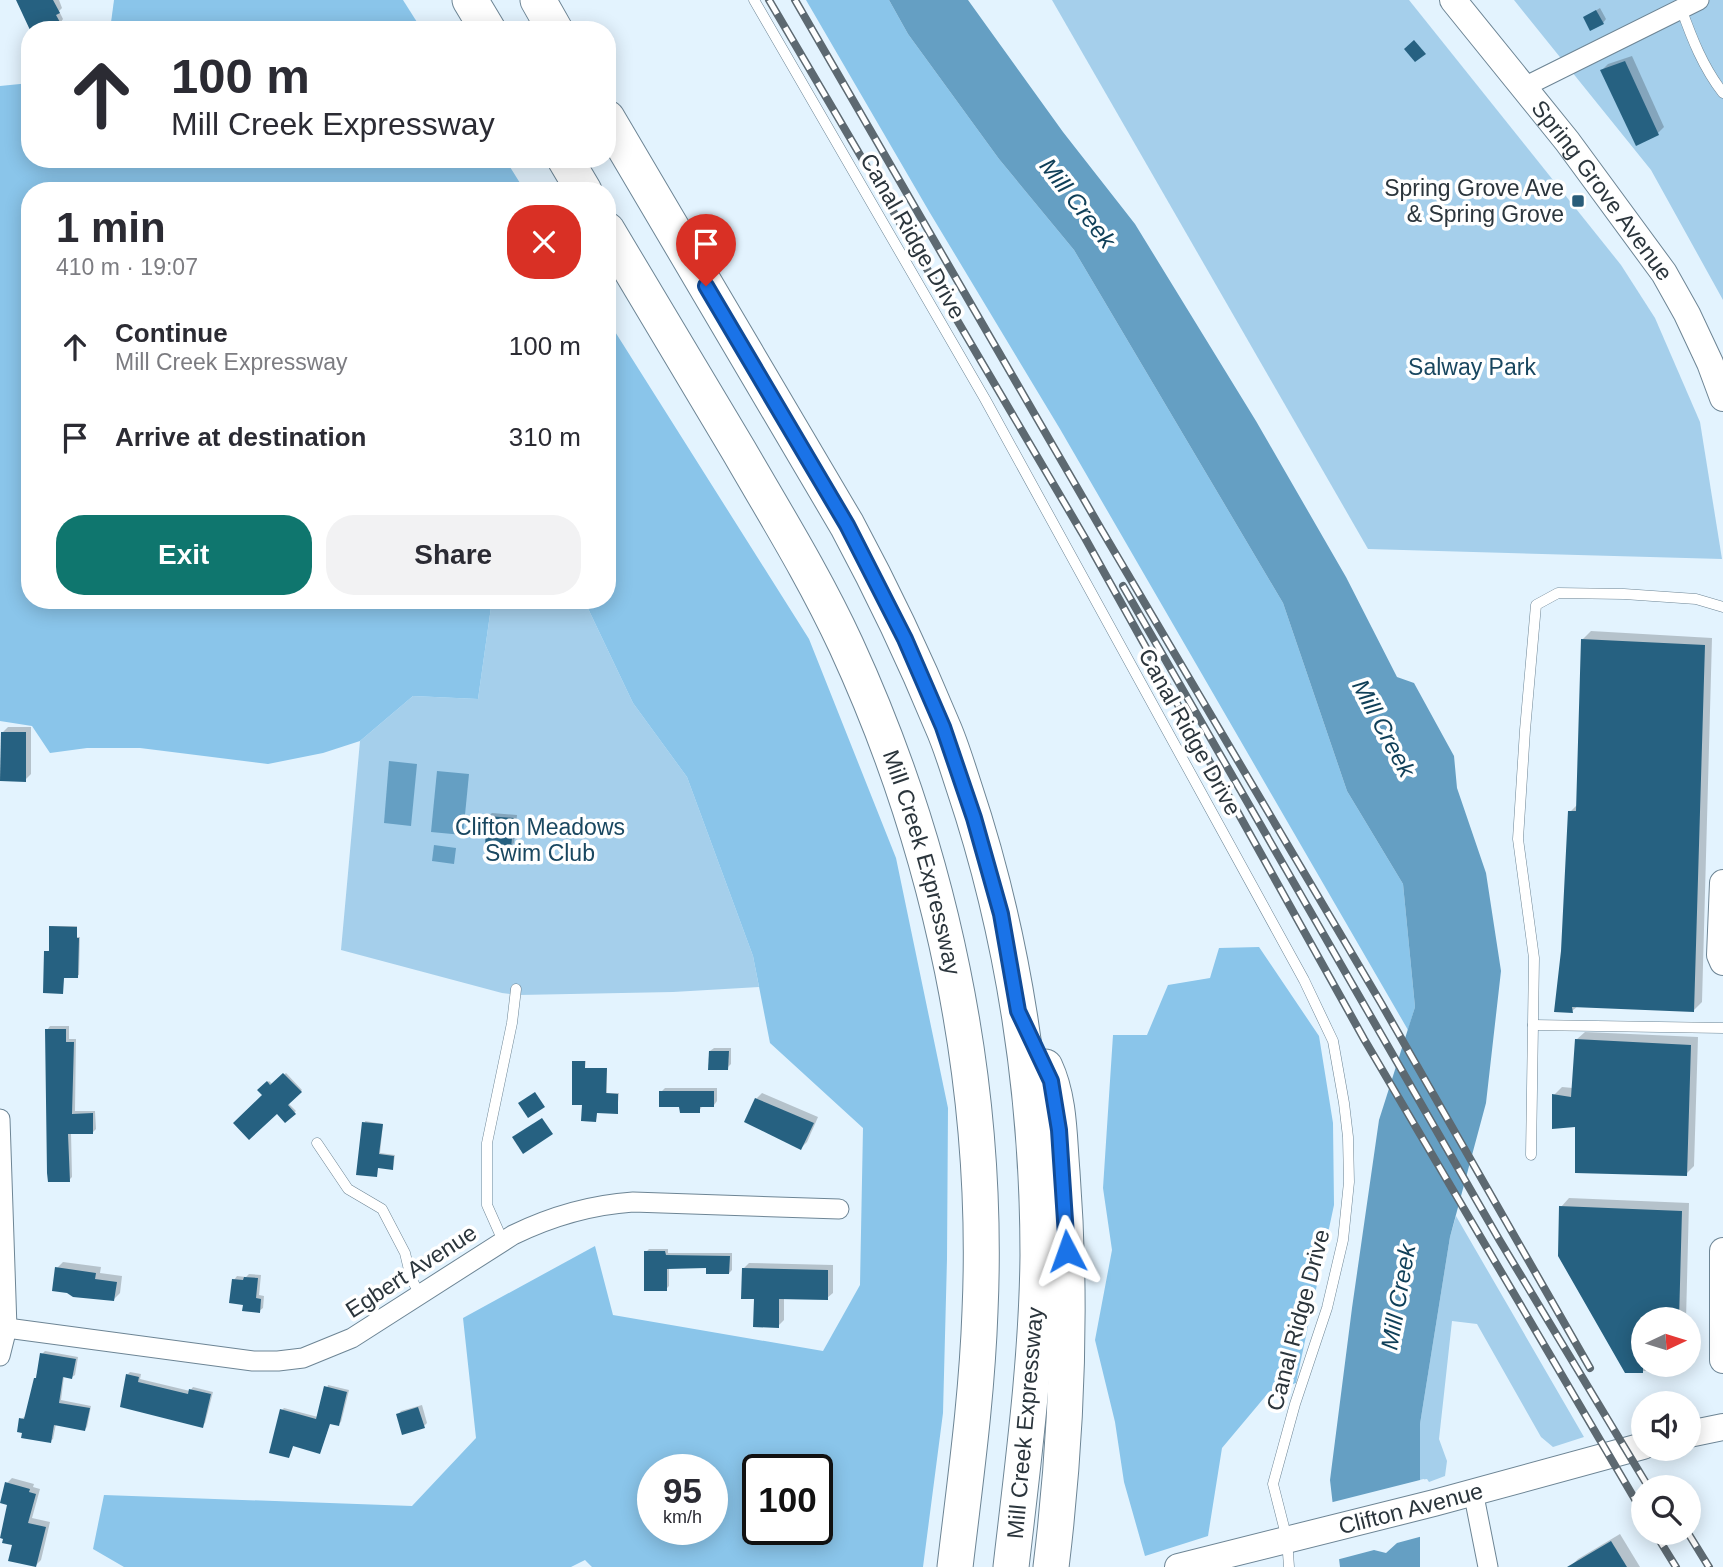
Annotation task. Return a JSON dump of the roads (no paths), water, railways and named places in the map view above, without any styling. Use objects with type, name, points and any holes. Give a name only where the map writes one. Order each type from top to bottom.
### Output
[{"type":"highway","points":[[470,0],[483,21]]},
{"type":"highway","points":[[538,0],[550,21]]},
{"type":"highway","name":"Mill Creek Expressway","points":[[616,133],[847,525],[905,639],[943,727],[974,818],[1001,914],[1031,1106],[1038,1255],[1033,1370],[1011,1567]]},
{"type":"highway","name":"Mill Creek Expressway","points":[[616,245],[780,521],[844,641],[865,687],[929,871],[964,1034],[979,1169],[980,1309],[976,1376],[956,1554]]},
{"type":"highway","points":[[1018,1011],[1051,1081],[1059,1130],[1067,1251],[1067,1368],[1051,1567]]},
{"type":"main road","name":"Spring Grove Avenue","points":[[1453,0],[1567,141],[1664,273],[1687,313],[1723,398]]},
{"type":"main road","points":[[1723,883],[1720,937],[1720,955],[1723,962]]},
{"type":"main road","points":[[1723,1251],[1723,1360]]},
{"type":"main road","points":[[1701,1432],[1723,1427]]},
{"type":"main road","name":"Clifton Avenue","points":[[1178,1567],[1434,1503],[1631,1449]]},
{"type":"street","points":[[1524,87],[1625,38],[1681,4],[1699,0]]},
{"type":"street","points":[[0,1119],[7,1328],[0,1356]]},
{"type":"street","name":"Egbert Avenue","points":[[7,1328],[253,1361],[303,1358],[327,1350],[368,1328],[503,1241],[541,1221],[571,1211],[601,1204],[633,1202],[839,1209]]},
{"type":"street","points":[[1473,1491],[1488,1567]]},
{"type":"lane","name":"Canal Ridge Drive","points":[[754,0],[985,399],[1304,980],[1333,1041],[1346,1114],[1349,1182],[1343,1240],[1326,1308],[1273,1484],[1287,1539],[1289,1567]]},
{"type":"lane","points":[[1681,4],[1696,48],[1723,93]]},
{"type":"lane","points":[[1531,1155],[1534,958],[1518,839],[1536,605],[1558,593],[1696,599],[1723,607]]},
{"type":"lane","points":[[503,1241],[487,1205],[487,1143],[512,1023],[516,989]]},
{"type":"lane","points":[[1532,1024],[1723,1028]]},
{"type":"lane","points":[[317,1143],[348,1189],[382,1209],[405,1253],[411,1278],[421,1294]]},
{"type":"water","name":"Mill Creek","points":[[889,0],[968,0],[1063,132],[1135,224],[1256,421],[1346,577],[1397,677],[1414,683],[1454,756],[1457,788],[1486,873],[1501,971],[1486,1103],[1450,1237],[1420,1424],[1420,1567],[1340,1567],[1330,1480],[1379,1120],[1415,1007],[1403,884],[1347,791],[1283,603],[1074,250],[999,159],[908,34]]},
{"type":"water","points":[[389,761],[417,764],[411,826],[384,823]]},
{"type":"water","points":[[437,771],[469,774],[463,835],[431,832]]},
{"type":"water","points":[[434,845],[456,848],[454,864],[432,861]]},
{"type":"railway","points":[[769,0],[1085,538],[1364,1039],[1631,1493]]},
{"type":"railway","points":[[795,0],[1101,529],[1381,1003],[1590,1368]]},
{"type":"railway","points":[[1123,586],[1500,1241],[1641,1475]]},
{"type":"railway","points":[[1662,1545],[1676,1567]]},
{"type":"railway","points":[[1695,1545],[1709,1567]]},
{"type":"place","name":"Spring Grove Ave & Spring Grove","points":[[1578,201]]},
{"type":"park label","name":"Salway Park","points":[[1472,367]]},
{"type":"park label","name":"Clifton Meadows Swim Club","points":[[540,840]]}]
